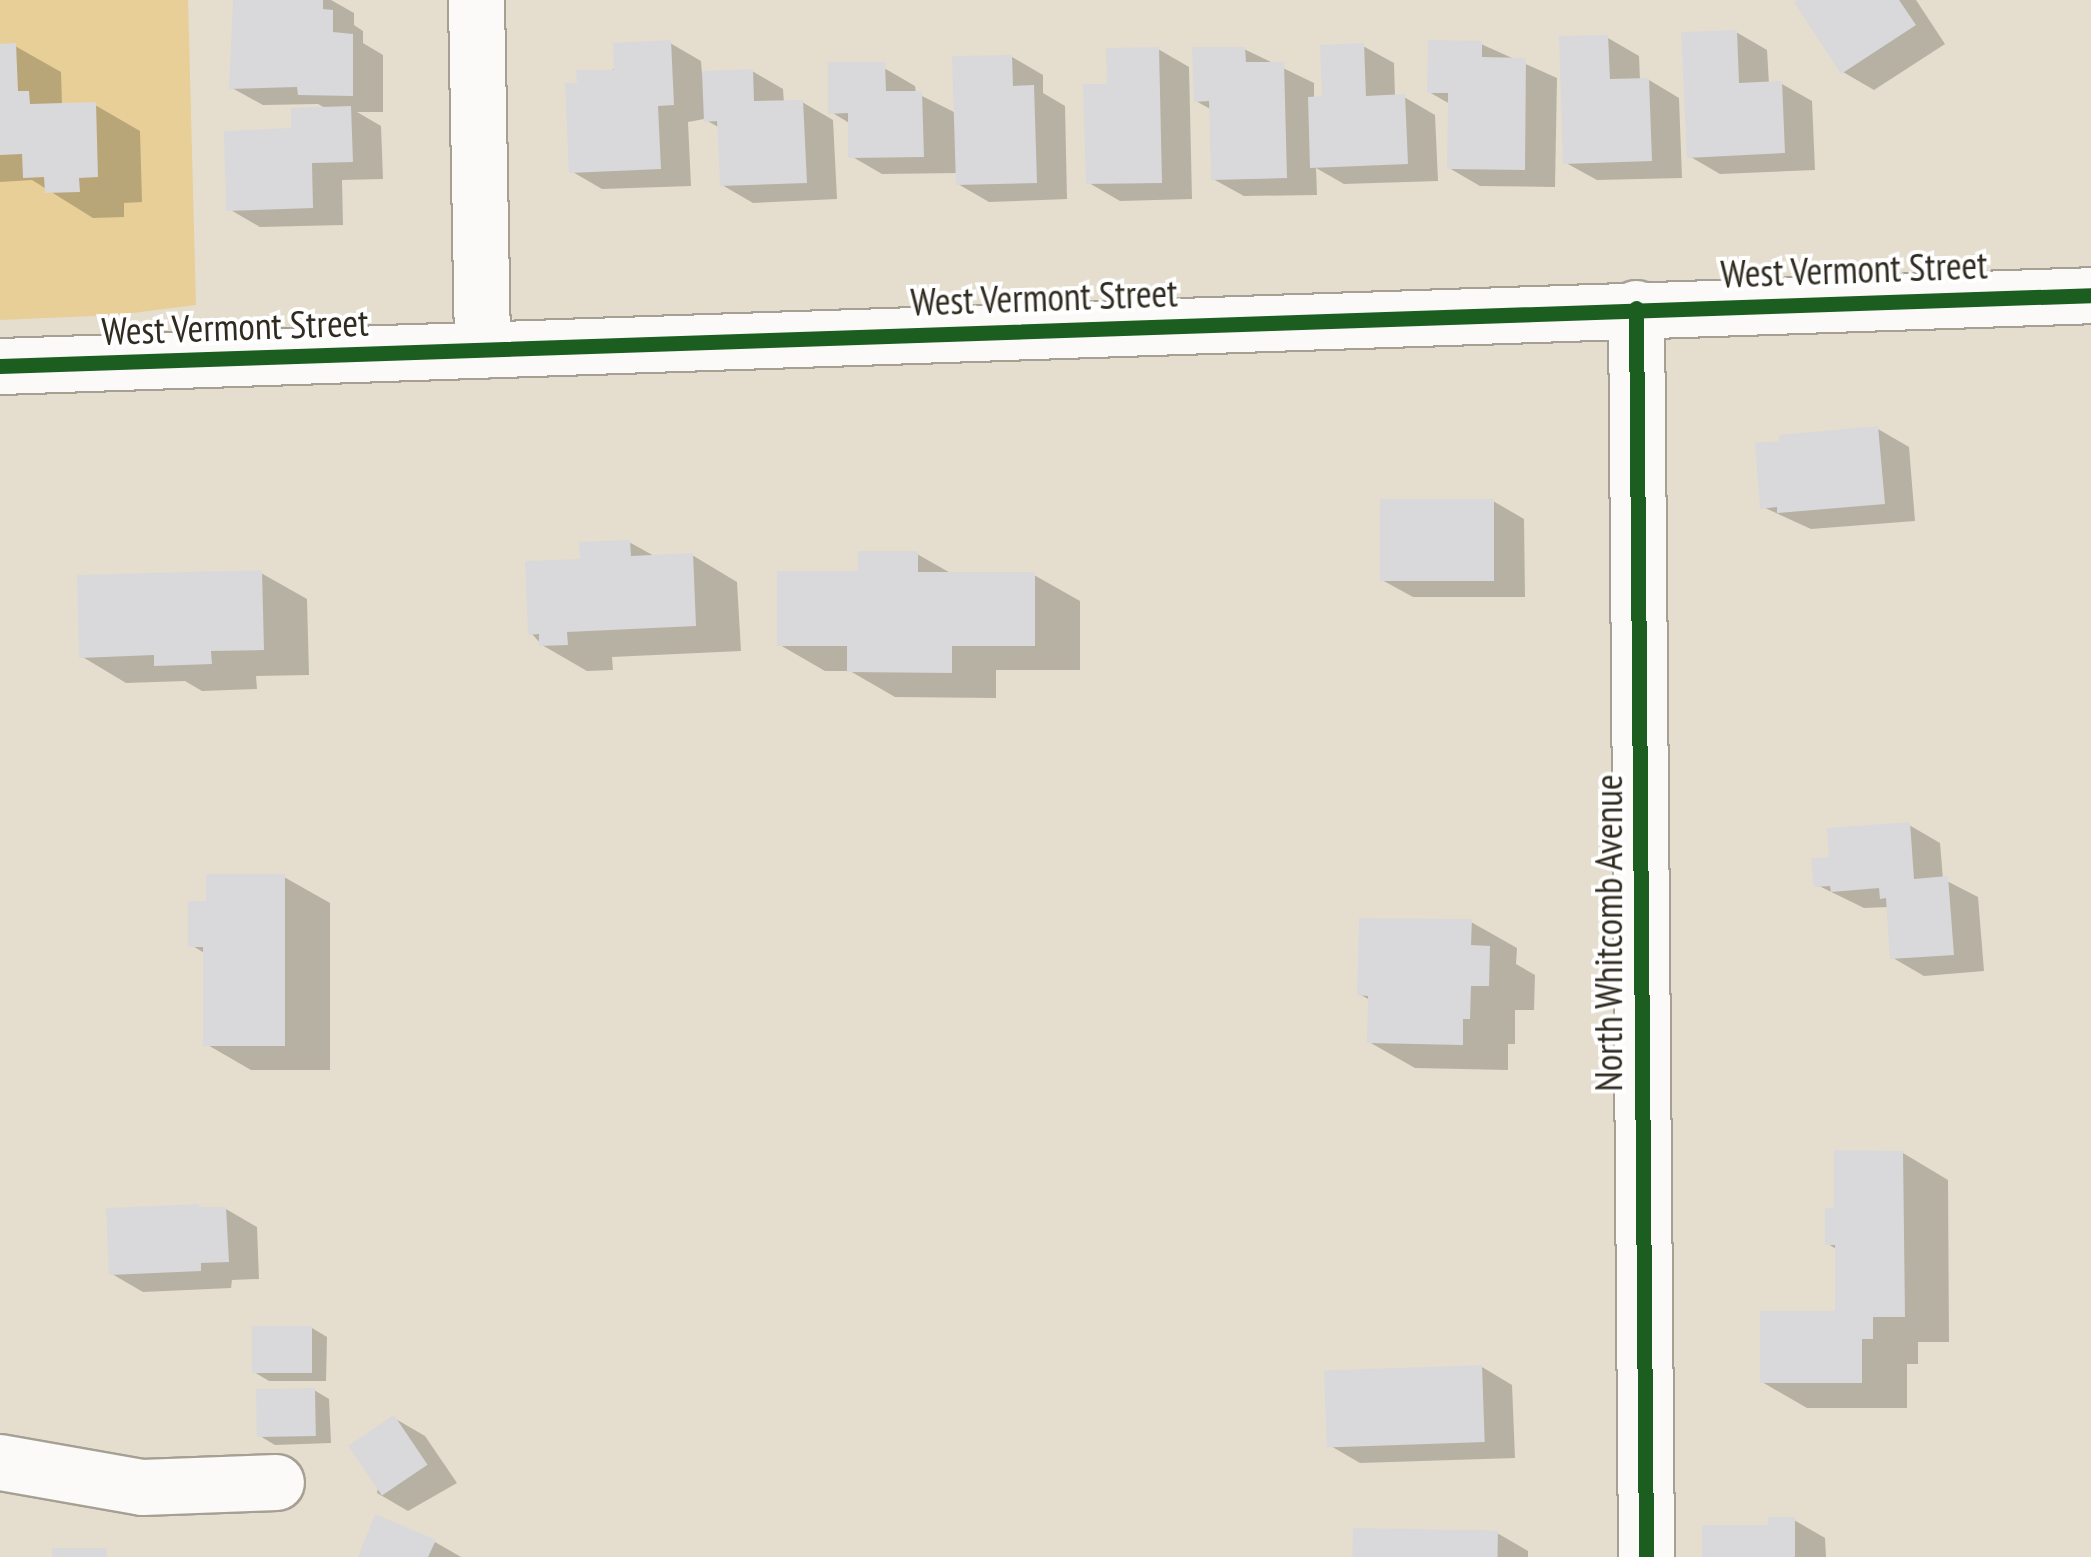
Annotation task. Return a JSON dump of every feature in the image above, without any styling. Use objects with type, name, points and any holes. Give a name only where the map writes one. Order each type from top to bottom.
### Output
[{"type":"street","points":[[476,0],[482,350]]},
{"type":"street","name":"West Vermont Street","points":[[0,366],[2091,295]]},
{"type":"street","name":"North Whitcomb Avenue","points":[[1636,308],[1646,1557]]},
{"type":"street","points":[[0,1462],[142,1488],[276,1482]]},
{"type":"shaded area","points":[[0,0],[188,0],[196,305],[117,315],[0,320]]},
{"type":"building","points":[[233,0],[323,0],[323,9],[333,10],[333,32],[353,34],[353,96],[298,95],[297,87],[229,89]]},
{"type":"building","points":[[1899,0],[1916,25],[1841,74],[1794,2]]},
{"type":"building","points":[[1737,30],[1739,83],[1782,81],[1785,153],[1687,158],[1681,32]]},
{"type":"building","points":[[1608,35],[1610,79],[1649,78],[1652,161],[1563,164],[1559,36]]},
{"type":"building","points":[[671,40],[674,105],[658,106],[661,169],[569,173],[565,83],[577,83],[576,70],[614,70],[613,43]]},
{"type":"building","points":[[1428,40],[1482,41],[1482,57],[1526,58],[1525,170],[1447,169],[1448,93],[1427,93]]},
{"type":"building","points":[[16,43],[18,91],[29,91],[30,104],[96,102],[98,177],[79,178],[80,192],[45,193],[44,177],[23,178],[22,154],[0,155],[0,44]]},
{"type":"building","points":[[1364,43],[1366,96],[1405,94],[1408,164],[1310,168],[1308,97],[1322,96],[1320,45]]},
{"type":"building","points":[[1159,47],[1162,183],[1086,184],[1083,84],[1107,84],[1106,48]]},
{"type":"building","points":[[1192,47],[1245,47],[1246,62],[1284,62],[1287,178],[1211,180],[1209,101],[1194,102]]},
{"type":"building","points":[[1012,55],[1013,86],[1034,85],[1037,183],[956,185],[952,56]]},
{"type":"building","points":[[828,62],[885,62],[886,91],[922,91],[924,157],[848,158],[848,113],[828,114]]},
{"type":"building","points":[[753,69],[754,101],[803,100],[807,183],[720,186],[717,121],[704,122],[702,71]]},
{"type":"building","points":[[351,106],[353,162],[312,163],[313,208],[226,211],[224,131],[291,128],[291,108]]},
{"type":"building","points":[[1878,426],[1885,504],[1777,513],[1777,507],[1760,509],[1755,443],[1779,441],[1779,435]]},
{"type":"building","points":[[1380,499],[1494,499],[1494,581],[1380,581]]},
{"type":"building","points":[[630,540],[631,556],[693,553],[696,626],[567,632],[568,645],[539,646],[539,634],[528,635],[525,561],[580,559],[579,542]]},
{"type":"building","points":[[858,551],[918,551],[918,572],[1035,572],[1035,646],[952,646],[952,673],[847,672],[847,646],[777,646],[777,571],[858,571]]},
{"type":"building","points":[[262,570],[264,650],[211,651],[212,664],[154,666],[154,655],[79,658],[77,575]]},
{"type":"building","points":[[1910,822],[1914,879],[1948,876],[1954,955],[1890,959],[1886,898],[1880,899],[1879,888],[1831,892],[1830,886],[1814,887],[1811,858],[1829,857],[1827,828]]},
{"type":"building","points":[[206,874],[285,874],[285,1046],[203,1046],[203,947],[188,947],[188,901],[206,901]]},
{"type":"building","points":[[1359,918],[1472,919],[1471,945],[1490,946],[1489,986],[1471,986],[1470,1019],[1463,1019],[1463,1045],[1367,1043],[1368,996],[1357,995]]},
{"type":"building","points":[[1834,1150],[1903,1151],[1905,1317],[1873,1317],[1873,1339],[1862,1339],[1862,1383],[1760,1383],[1760,1311],[1835,1311],[1835,1245],[1825,1245],[1825,1208],[1834,1208]]},
{"type":"building","points":[[199,1204],[226,1207],[229,1262],[201,1263],[201,1271],[109,1275],[106,1208]]},
{"type":"building","points":[[252,1326],[312,1326],[312,1373],[252,1373]]},
{"type":"building","points":[[1482,1365],[1485,1442],[1327,1447],[1324,1371]]},
{"type":"building","points":[[315,1388],[316,1436],[257,1437],[256,1389]]},
{"type":"building","points":[[394,1415],[428,1465],[382,1495],[348,1446]]},
{"type":"building","points":[[375,1514],[436,1540],[428,1557],[358,1557]]},
{"type":"building","points":[[1768,1517],[1795,1517],[1795,1557],[1702,1557],[1702,1525],[1768,1525]]},
{"type":"building","points":[[1353,1528],[1498,1531],[1498,1557],[1352,1557]]},
{"type":"building","points":[[52,1548],[107,1548],[107,1557],[52,1557]]},
{"type":"cycle path","points":[[0,366],[2091,295]]},
{"type":"cycle path","points":[[1636,308],[1646,1557]]}]
